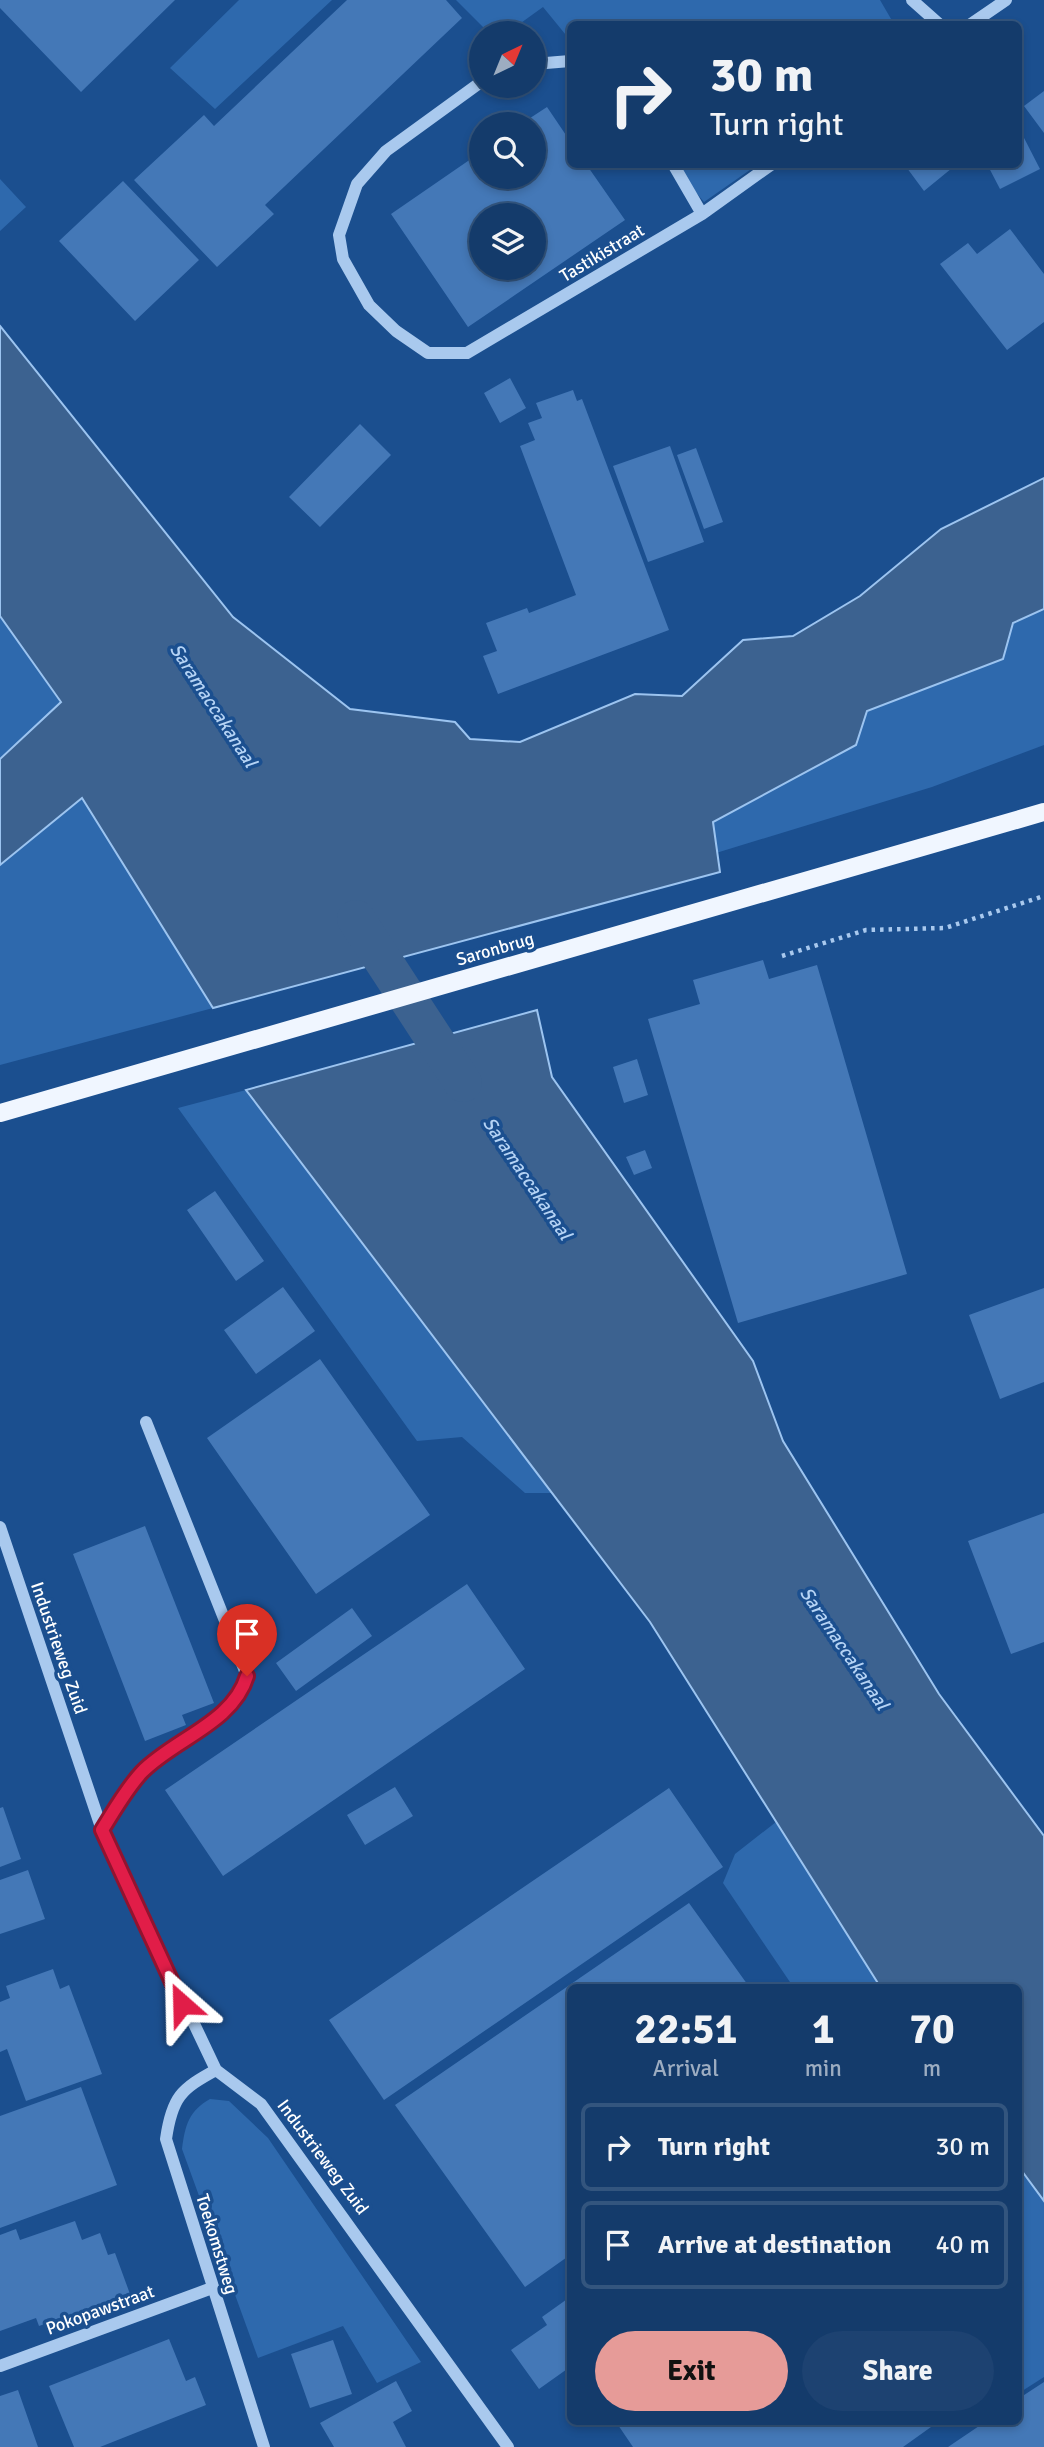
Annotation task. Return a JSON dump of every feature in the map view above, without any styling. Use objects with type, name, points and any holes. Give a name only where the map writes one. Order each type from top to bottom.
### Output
[{"type":"main road","name":"Saronbrug","points":[[0,1113],[1044,812]]},
{"type":"street","points":[[912,0],[936,21]]},
{"type":"street","points":[[975,21],[1006,0]]},
{"type":"street","points":[[546,63],[567,61]]},
{"type":"street","name":"Tastikistraat","points":[[469,91],[386,151],[357,184],[339,235],[344,260],[369,305],[396,331],[428,353],[467,353],[702,214],[766,168]]},
{"type":"street","points":[[675,168],[702,214]]},
{"type":"street","points":[[102,1830],[142,1772],[231,1707],[243,1690],[247,1676],[146,1422]]},
{"type":"street","name":"Industrieweg Zuid","points":[[0,1527],[102,1830],[216,2070],[261,2104],[508,2447]]},
{"type":"street","name":"Toekomstweg","points":[[216,2070],[185,2087],[169,2118],[166,2139],[264,2447]]},
{"type":"street","name":"Pokopawstraat","points":[[0,2366],[212,2288]]},
{"type":"path","points":[[782,956],[866,930],[945,928],[1044,896]]},
{"type":"shaded area","points":[[239,0],[332,0],[215,109],[170,68]]},
{"type":"shaded area","points":[[456,0],[880,0],[892,21],[567,21],[567,36],[543,7],[524,21],[477,21]]},
{"type":"shaded area","points":[[676,168],[753,168],[704,202]]},
{"type":"shaded area","points":[[0,179],[26,207],[0,231]]},
{"type":"shaded area","points":[[1044,609],[1044,745],[932,787],[716,853],[713,822],[856,745],[867,711],[1003,659],[1013,623]]},
{"type":"shaded area","points":[[0,616],[61,703],[0,759]]},
{"type":"shaded area","points":[[82,798],[213,1008],[0,1065],[0,865]]},
{"type":"shaded area","points":[[246,1090],[552,1493],[525,1493],[462,1437],[417,1441],[178,1108]]},
{"type":"shaded area","points":[[776,1822],[878,1984],[791,1984],[723,1883],[735,1854]]},
{"type":"shaded area","points":[[210,2099],[229,2101],[268,2138],[421,2362],[377,2383],[343,2326],[258,2358],[182,2149],[189,2120],[197,2108]]},
{"type":"shaded area","points":[[1022,2171],[1044,2201],[1044,2377],[1022,2391]]},
{"type":"water","points":[[0,326],[233,617],[350,709],[455,722],[470,739],[520,742],[635,694],[682,696],[743,640],[793,636],[860,596],[941,529],[1044,478],[1044,609],[1013,623],[1003,659],[867,711],[856,745],[713,822],[720,872],[213,1008],[82,798],[0,865],[0,759],[61,702],[0,616]]},
{"type":"water","points":[[537,1010],[552,1077],[753,1361],[783,1441],[939,1694],[1044,1836],[1044,2201],[1022,2171],[1022,1984],[878,1984],[650,1622],[246,1090]]},
{"type":"building","points":[[0,0],[175,0],[81,92],[0,8]]},
{"type":"building","points":[[347,0],[446,0],[462,18],[265,205],[274,214],[217,267],[134,180],[204,115],[214,126]]},
{"type":"building","points":[[1044,91],[1044,133],[1024,106]]},
{"type":"building","points":[[547,107],[567,137],[567,168],[589,168],[625,220],[546,274],[546,203],[469,203],[469,280],[537,280],[468,327],[391,214],[469,160],[469,189],[546,189],[546,112],[539,112]]},
{"type":"building","points":[[1022,134],[1040,169],[1000,189],[989,168],[1022,168]]},
{"type":"building","points":[[907,168],[952,168],[924,191]]},
{"type":"building","points":[[123,181],[199,260],[135,321],[59,241]]},
{"type":"building","points":[[1010,229],[1044,274],[1044,322],[1007,350],[940,264],[968,243],[977,254]]},
{"type":"building","points":[[510,378],[526,408],[500,423],[484,393]]},
{"type":"building","points":[[573,390],[577,401],[582,399],[669,630],[498,694],[483,656],[497,651],[486,623],[527,608],[529,613],[576,595],[520,446],[535,440],[528,423],[542,418],[536,403]]},
{"type":"building","points":[[360,424],[391,455],[320,527],[289,497]]},
{"type":"building","points":[[670,446],[704,542],[648,562],[613,466]]},
{"type":"building","points":[[696,448],[723,522],[704,529],[677,455]]},
{"type":"building","points":[[763,960],[769,979],[817,965],[907,1274],[738,1323],[648,1019],[700,1004],[693,980]]},
{"type":"building","points":[[637,1059],[648,1095],[624,1103],[613,1067]]},
{"type":"building","points":[[645,1150],[652,1168],[634,1175],[626,1157]]},
{"type":"building","points":[[215,1191],[264,1261],[236,1281],[187,1210]]},
{"type":"building","points":[[283,1287],[315,1331],[256,1374],[224,1330]]},
{"type":"building","points":[[1044,1288],[1044,1382],[1000,1399],[969,1315]]},
{"type":"building","points":[[320,1359],[430,1515],[316,1594],[207,1438]]},
{"type":"building","points":[[1044,1513],[1044,1642],[1011,1654],[968,1541]]},
{"type":"building","points":[[145,1526],[214,1703],[182,1715],[186,1725],[145,1741],[73,1554]]},
{"type":"building","points":[[467,1584],[525,1669],[223,1876],[165,1790]]},
{"type":"building","points":[[352,1608],[372,1636],[296,1691],[276,1663]]},
{"type":"building","points":[[395,1787],[413,1816],[365,1845],[347,1815]]},
{"type":"building","points":[[669,1788],[723,1867],[384,2100],[329,2020]]},
{"type":"building","points":[[3,1807],[21,1859],[0,1867],[0,1808]]},
{"type":"building","points":[[28,1870],[45,1919],[0,1934],[0,1880]]},
{"type":"building","points":[[689,1903],[747,1984],[571,1984]]},
{"type":"building","points":[[53,1969],[60,1989],[69,1985],[102,2074],[26,2101],[7,2049],[0,2052],[0,2002],[10,1998],[6,1986]]},
{"type":"building","points":[[567,1987],[567,2257],[525,2287],[395,2105]]},
{"type":"building","points":[[81,2087],[117,2185],[0,2228],[0,2116]]},
{"type":"building","points":[[75,2221],[82,2240],[100,2233],[108,2255],[115,2253],[130,2294],[39,2326],[36,2318],[0,2331],[0,2235],[16,2229],[20,2240]]},
{"type":"building","points":[[567,2299],[567,2369],[539,2389],[511,2350],[547,2325],[542,2317]]},
{"type":"building","points":[[169,2339],[186,2381],[195,2377],[206,2405],[100,2447],[74,2447],[49,2386]]},
{"type":"building","points":[[333,2340],[352,2394],[310,2408],[291,2354]]},
{"type":"building","points":[[396,2381],[412,2411],[393,2422],[406,2447],[334,2447],[320,2423]]},
{"type":"building","points":[[1044,2382],[1044,2447],[948,2447],[981,2425],[1022,2425],[1022,2396]]},
{"type":"building","points":[[18,2390],[38,2447],[0,2447],[0,2396]]},
{"type":"building","points":[[618,2425],[934,2425],[903,2447],[633,2447]]},
{"type":"waterway","name":"Saramaccakanaal","points":[[356,919],[463,1083]]},
{"type":"route","points":[[182,2004],[102,1830],[142,1772],[231,1707],[243,1690],[247,1676]]}]
